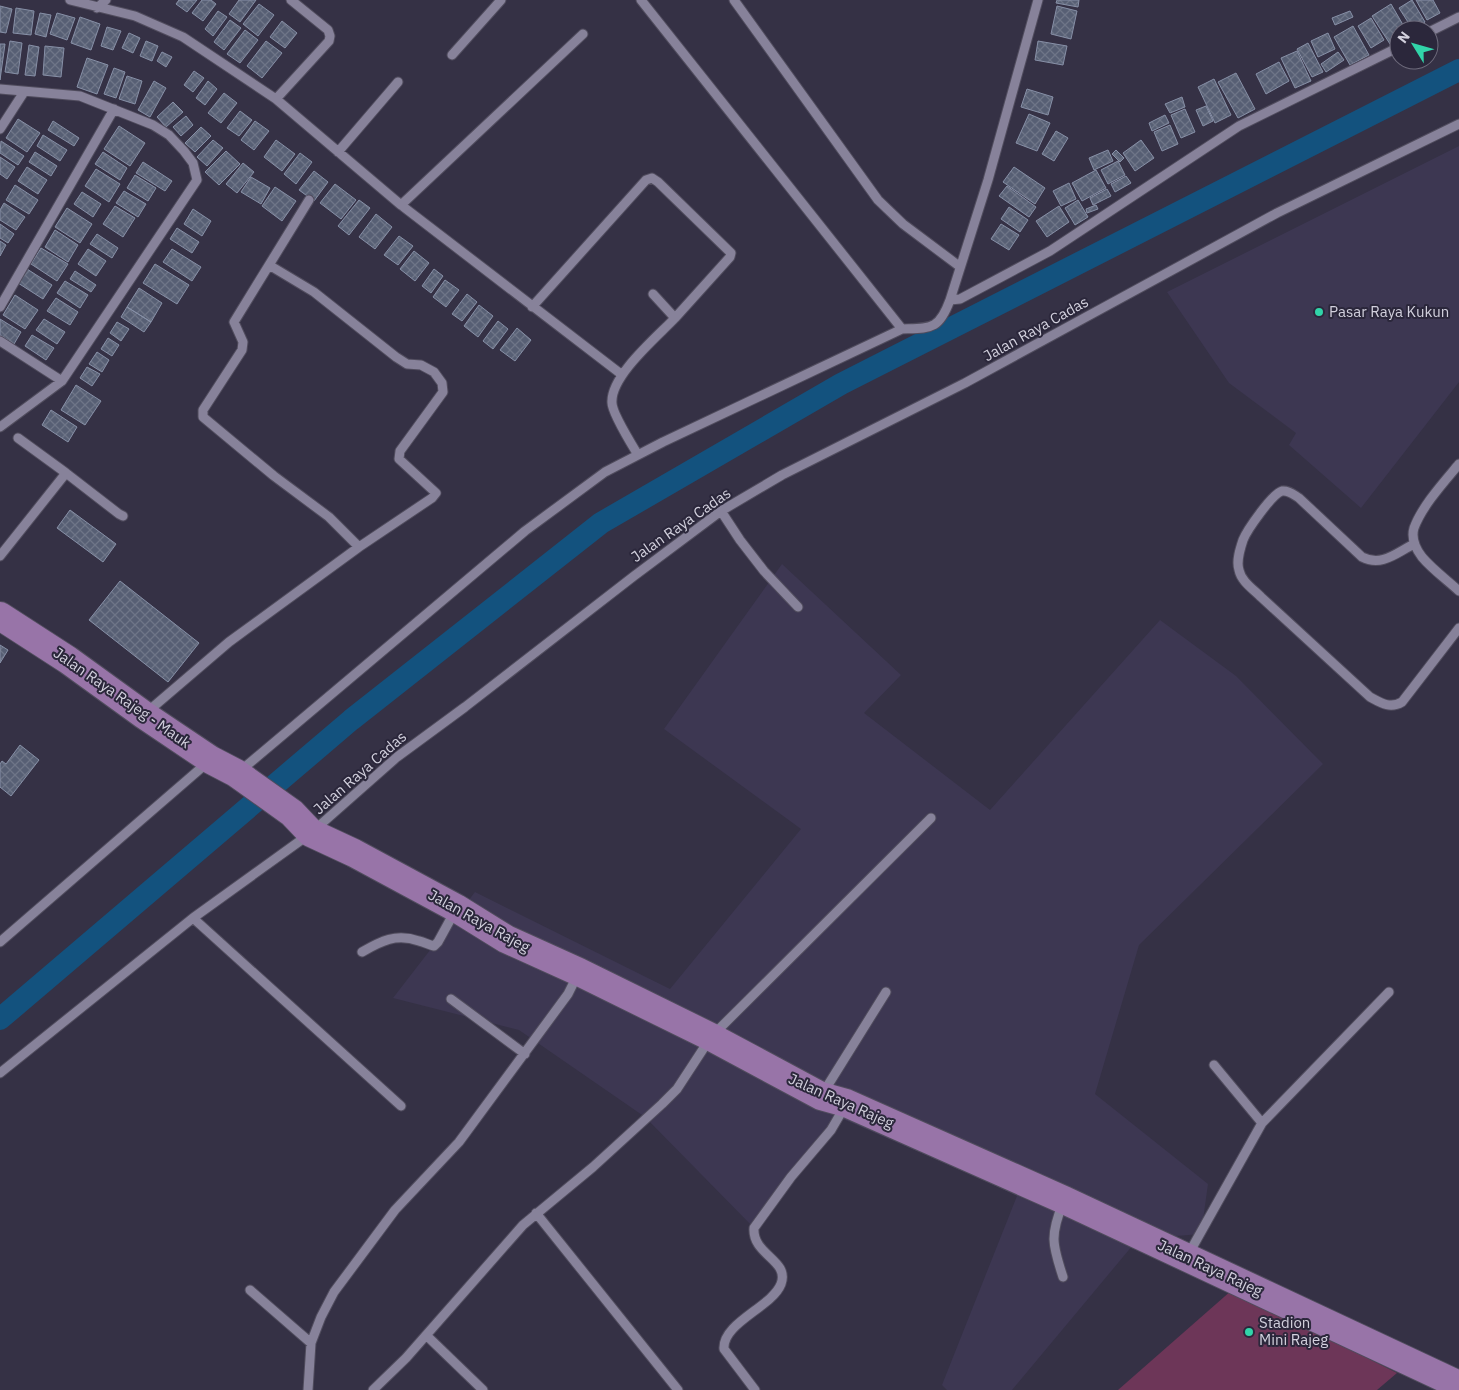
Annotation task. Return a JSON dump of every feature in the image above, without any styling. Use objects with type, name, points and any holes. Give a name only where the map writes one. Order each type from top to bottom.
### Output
[{"type":"main road","name":"Jalan Raya Rajeg - Mauk","points":[[0,616],[68,660],[211,760],[241,776]]},
{"type":"main road","name":"Jalan Raya Rajeg","points":[[241,776],[292,813],[312,833],[354,853],[456,908],[506,939],[579,972],[834,1099],[1064,1200],[1459,1386]]},
{"type":"street","points":[[70,0],[135,16],[183,37],[276,100],[401,205],[621,374]]},
{"type":"street","points":[[97,8],[106,0]]},
{"type":"street","points":[[276,100],[329,40],[330,36],[328,30],[291,0]]},
{"type":"street","points":[[452,55],[501,0]]},
{"type":"street","points":[[641,0],[902,329]]},
{"type":"street","points":[[734,0],[878,200],[903,224],[960,266]]},
{"type":"street","points":[[241,776],[525,531],[606,472],[902,329],[934,326],[949,304],[988,180],[1038,0]]},
{"type":"street","points":[[1439,27],[1459,17]]},
{"type":"street","points":[[401,205],[583,34]]},
{"type":"street","points":[[949,304],[1050,252],[1240,126],[1389,51]]},
{"type":"street","points":[[338,152],[398,82]]},
{"type":"street","points":[[0,89],[80,96],[153,124],[169,135],[193,163],[196,180],[62,381],[0,427]]},
{"type":"street","points":[[0,129],[24,92]]},
{"type":"street","points":[[0,307],[114,109]]},
{"type":"street","name":"Jalan Raya Cadas","points":[[0,1073],[192,918],[312,833],[397,757],[721,511],[782,474],[966,383],[1277,213],[1459,124]]},
{"type":"street","points":[[532,306],[646,180],[652,178],[731,253],[730,257],[675,318],[621,374],[613,391],[612,405],[638,455]]},
{"type":"street","points":[[309,200],[234,322],[243,342],[242,350],[203,410],[203,416],[274,476],[329,517],[359,547]]},
{"type":"street","points":[[144,714],[229,642],[359,547],[421,505],[436,492],[399,458],[400,451],[443,392],[442,383],[434,372],[421,365],[406,364],[314,292],[269,265]]},
{"type":"street","points":[[653,294],[675,318]]},
{"type":"street","points":[[0,341],[62,381]]},
{"type":"street","points":[[18,438],[123,516]]},
{"type":"street","points":[[1459,464],[1437,491],[1420,516],[1414,530],[1414,544],[1422,557],[1459,591]]},
{"type":"street","points":[[0,556],[66,473]]},
{"type":"street","points":[[1414,544],[1386,559],[1376,562],[1369,560],[1362,557],[1299,498],[1292,493],[1282,491],[1271,500],[1244,537],[1240,548],[1238,568],[1243,580],[1260,597],[1370,697],[1383,704],[1397,705],[1402,702],[1459,628]]},
{"type":"street","points":[[721,511],[764,572],[798,607]]},
{"type":"street","points":[[0,942],[211,760]]},
{"type":"street","points":[[373,1390],[406,1358],[523,1225],[593,1167],[667,1099],[677,1089],[710,1037],[931,818]]},
{"type":"street","points":[[362,952],[388,938],[399,937],[434,946],[456,908]]},
{"type":"street","points":[[192,918],[401,1106]]},
{"type":"street","points":[[308,1390],[310,1343],[334,1292],[395,1210],[459,1142],[568,994],[579,972]]},
{"type":"street","points":[[755,1390],[724,1349],[724,1342],[729,1333],[781,1285],[780,1269],[776,1262],[755,1242],[754,1228],[791,1178],[832,1130],[834,1099],[886,992]]},
{"type":"street","points":[[1186,1257],[1262,1123],[1389,992]]},
{"type":"street","points":[[451,999],[525,1054]]},
{"type":"street","points":[[1214,1065],[1262,1123]]},
{"type":"street","points":[[1063,1277],[1053,1235],[1055,1223],[1064,1200]]},
{"type":"street","points":[[536,1213],[678,1390]]},
{"type":"street","points":[[250,1290],[310,1343]]},
{"type":"street","points":[[426,1335],[483,1390]]},
{"type":"shaded area","name":"Pasar Raya Kukun","points":[[1459,146],[1459,382],[1361,508],[1289,445],[1296,433],[1229,383],[1167,292]]},
{"type":"shaded area","points":[[782,564],[901,675],[864,713],[990,810],[1160,620],[1236,676],[1323,764],[1139,945],[1095,1094],[1208,1184],[1201,1234],[1138,1239],[1012,1390],[947,1390],[942,1385],[1017,1196],[836,1116],[755,1229],[645,1117],[519,1030],[393,998],[475,892],[670,989],[801,829],[664,729]]},
{"type":"shaded area","name":"Stadion Mini Rajeg","points":[[1232,1290],[1397,1373],[1377,1390],[1118,1390]]},
{"type":"building","points":[[179,0],[197,0],[187,12],[176,4]]},
{"type":"building","points":[[202,0],[211,0],[216,4],[203,21],[192,13]]},
{"type":"building","points":[[239,0],[256,0],[240,22],[229,14]]},
{"type":"building","points":[[1057,0],[1079,0],[1078,7],[1056,3]]},
{"type":"building","points":[[1412,0],[1424,20],[1407,20],[1399,8]]},
{"type":"building","points":[[1416,0],[1433,0],[1440,13],[1427,20]]},
{"type":"building","points":[[259,4],[274,15],[258,36],[243,24]]},
{"type":"building","points":[[1391,4],[1400,20],[1389,20],[1389,42],[1372,16]]},
{"type":"building","points":[[0,6],[12,9],[6,33],[0,32]]},
{"type":"building","points":[[1057,6],[1077,11],[1071,39],[1051,34]]},
{"type":"building","points":[[16,8],[34,11],[31,35],[13,33]]},
{"type":"building","points":[[218,11],[227,17],[213,36],[205,29]]},
{"type":"building","points":[[1350,11],[1353,17],[1335,25],[1332,18]]},
{"type":"building","points":[[40,13],[51,15],[46,37],[35,34]]},
{"type":"building","points":[[57,13],[75,18],[67,40],[50,34]]},
{"type":"building","points":[[80,17],[100,24],[91,50],[71,43]]},
{"type":"building","points":[[1371,18],[1384,40],[1371,48],[1358,26]]},
{"type":"building","points":[[230,20],[241,28],[224,50],[214,42]]},
{"type":"building","points":[[282,21],[297,33],[285,48],[270,37]]},
{"type":"building","points":[[1353,26],[1369,55],[1350,65],[1334,37]]},
{"type":"building","points":[[107,27],[121,31],[113,50],[101,46]]},
{"type":"building","points":[[245,30],[258,40],[240,63],[227,54]]},
{"type":"building","points":[[129,33],[140,38],[133,53],[122,48]]},
{"type":"building","points":[[1328,33],[1335,49],[1318,57],[1311,41]]},
{"type":"building","points":[[10,41],[22,43],[18,74],[5,72]]},
{"type":"building","points":[[146,41],[158,46],[152,61],[140,56]]},
{"type":"building","points":[[266,41],[282,53],[262,78],[247,66]]},
{"type":"building","points":[[1038,41],[1067,46],[1063,65],[1035,60]]},
{"type":"building","points":[[1308,43],[1323,72],[1312,77],[1297,49]]},
{"type":"building","points":[[0,44],[5,44],[0,80]]},
{"type":"building","points":[[29,45],[39,47],[35,76],[25,75]]},
{"type":"building","points":[[45,46],[64,48],[61,77],[43,75]]},
{"type":"building","points":[[1297,51],[1311,81],[1295,88],[1281,58]]},
{"type":"building","points":[[162,52],[172,57],[166,67],[157,61]]},
{"type":"building","points":[[1338,52],[1344,60],[1326,72],[1321,64]]},
{"type":"building","points":[[87,58],[108,65],[97,94],[77,87]]},
{"type":"building","points":[[1279,62],[1289,81],[1266,94],[1256,74]]},
{"type":"building","points":[[114,68],[125,72],[116,98],[104,94]]},
{"type":"building","points":[[194,71],[204,78],[193,92],[184,85]]},
{"type":"building","points":[[1236,73],[1255,109],[1238,118],[1218,82]]},
{"type":"building","points":[[127,76],[142,81],[135,104],[119,99]]},
{"type":"building","points":[[1214,79],[1231,115],[1215,123],[1198,87]]},
{"type":"building","points":[[154,81],[166,88],[150,117],[138,110]]},
{"type":"building","points":[[208,81],[217,89],[205,105],[196,98]]},
{"type":"building","points":[[1027,89],[1053,97],[1048,115],[1021,107]]},
{"type":"building","points":[[224,93],[237,103],[221,123],[208,113]]},
{"type":"building","points":[[1182,97],[1185,107],[1170,113],[1165,104]]},
{"type":"building","points":[[173,102],[183,112],[166,127],[157,117]]},
{"type":"building","points":[[1206,106],[1213,121],[1203,126],[1196,110]]},
{"type":"building","points":[[1185,109],[1195,132],[1181,138],[1171,115]]},
{"type":"building","points":[[240,111],[252,120],[239,136],[227,128]]},
{"type":"building","points":[[1029,114],[1050,123],[1037,151],[1016,143]]},
{"type":"building","points":[[1165,115],[1169,123],[1152,131],[1149,123]]},
{"type":"building","points":[[186,116],[193,125],[181,136],[173,127]]},
{"type":"building","points":[[18,119],[40,133],[27,152],[6,138]]},
{"type":"building","points":[[53,121],[79,138],[74,146],[48,130]]},
{"type":"building","points":[[255,121],[269,131],[254,150],[241,140]]},
{"type":"building","points":[[1170,125],[1178,144],[1162,151],[1154,132]]},
{"type":"building","points":[[119,126],[145,143],[130,166],[104,149]]},
{"type":"building","points":[[201,127],[211,136],[195,152],[185,143]]},
{"type":"building","points":[[1056,131],[1068,138],[1054,161],[1042,154]]},
{"type":"building","points":[[43,135],[67,150],[60,161],[37,146]]},
{"type":"building","points":[[213,140],[223,148],[207,166],[197,157]]},
{"type":"building","points":[[276,140],[295,154],[282,171],[264,157]]},
{"type":"building","points":[[1141,140],[1154,158],[1135,171],[1123,153]]},
{"type":"building","points":[[1,141],[24,156],[18,165],[0,153]]},
{"type":"building","points":[[1108,150],[1113,161],[1094,170],[1089,158]]},
{"type":"building","points":[[1116,150],[1124,158],[1120,162],[1112,154]]},
{"type":"building","points":[[226,151],[240,164],[219,185],[205,172]]},
{"type":"building","points":[[35,152],[57,166],[51,176],[29,162]]},
{"type":"building","points":[[103,152],[127,168],[120,180],[95,164]]},
{"type":"building","points":[[300,153],[312,162],[296,184],[284,174]]},
{"type":"building","points":[[0,157],[15,167],[7,179],[0,174]]},
{"type":"building","points":[[1118,161],[1125,175],[1108,184],[1101,170]]},
{"type":"building","points":[[143,162],[172,181],[165,191],[136,173]]},
{"type":"building","points":[[243,163],[254,172],[237,193],[226,184]]},
{"type":"building","points":[[27,167],[47,180],[38,194],[18,181]]},
{"type":"building","points":[[1014,167],[1045,188],[1035,204],[1003,182]]},
{"type":"building","points":[[96,169],[120,184],[109,202],[85,186]]},
{"type":"building","points":[[1096,170],[1106,188],[1082,201],[1072,183]]},
{"type":"building","points":[[314,171],[328,182],[314,201],[299,190]]},
{"type":"building","points":[[135,175],[156,188],[148,201],[127,188]]},
{"type":"building","points":[[1126,176],[1131,183],[1115,192],[1111,184]]},
{"type":"building","points":[[251,177],[270,188],[261,204],[241,192]]},
{"type":"building","points":[[1069,183],[1076,199],[1061,206],[1053,191]]},
{"type":"building","points":[[335,184],[356,200],[341,219],[320,203]]},
{"type":"building","points":[[15,185],[38,200],[29,214],[6,200]]},
{"type":"building","points":[[1007,186],[1036,207],[1029,217],[999,196]]},
{"type":"building","points":[[275,187],[296,201],[282,221],[262,206]]},
{"type":"building","points":[[1107,189],[1111,196],[1093,205],[1090,198]]},
{"type":"building","points":[[124,191],[146,204],[138,217],[116,203]]},
{"type":"building","points":[[82,192],[101,204],[93,217],[74,204]]},
{"type":"building","points":[[359,200],[370,208],[349,235],[338,226]]},
{"type":"building","points":[[1078,200],[1088,217],[1075,225],[1065,208]]},
{"type":"building","points":[[4,203],[25,217],[16,230],[0,220],[0,210]]},
{"type":"building","points":[[1096,205],[1098,209],[1087,213],[1086,209]]},
{"type":"building","points":[[115,206],[135,218],[123,237],[103,224]]},
{"type":"building","points":[[1059,206],[1069,222],[1047,237],[1036,221]]},
{"type":"building","points":[[1009,207],[1028,220],[1020,232],[1001,219]]},
{"type":"building","points":[[67,208],[92,224],[80,243],[55,227]]},
{"type":"building","points":[[193,209],[211,221],[202,236],[184,224]]},
{"type":"building","points":[[376,214],[392,227],[375,249],[359,237]]},
{"type":"building","points":[[0,224],[14,234],[8,243],[0,238]]},
{"type":"building","points":[[1001,224],[1019,235],[1009,250],[991,239]]},
{"type":"building","points":[[177,228],[199,242],[192,253],[170,239]]},
{"type":"building","points":[[55,230],[78,245],[68,262],[45,247]]},
{"type":"building","points":[[97,234],[118,248],[112,258],[90,244]]},
{"type":"building","points":[[399,236],[413,246],[398,265],[384,255]]},
{"type":"building","points":[[0,241],[6,245],[0,256]]},
{"type":"building","points":[[41,248],[68,264],[57,281],[31,264]]},
{"type":"building","points":[[88,249],[106,261],[96,276],[78,264]]},
{"type":"building","points":[[172,249],[201,267],[192,281],[163,262]]},
{"type":"building","points":[[414,251],[429,263],[415,281],[400,269]]},
{"type":"building","points":[[155,264],[189,285],[177,304],[143,283]]},
{"type":"building","points":[[27,269],[52,285],[43,299],[18,283]]},
{"type":"building","points":[[434,269],[443,276],[431,293],[422,286]]},
{"type":"building","points":[[75,271],[96,285],[91,292],[70,279]]},
{"type":"building","points":[[445,280],[459,290],[446,307],[433,297]]},
{"type":"building","points":[[65,281],[88,295],[80,308],[57,293]]},
{"type":"building","points":[[139,288],[162,303],[151,322],[127,307]]},
{"type":"building","points":[[467,294],[477,302],[462,321],[452,314]]},
{"type":"building","points":[[15,295],[38,310],[25,329],[3,315]]},
{"type":"building","points":[[56,298],[78,312],[70,325],[47,311]]},
{"type":"building","points":[[479,305],[493,316],[478,337],[464,326]]},
{"type":"building","points":[[127,307],[151,322],[144,332],[121,317]]},
{"type":"building","points":[[0,319],[21,332],[14,344],[0,335]]},
{"type":"building","points":[[44,319],[65,332],[57,344],[36,330]]},
{"type":"building","points":[[498,321],[508,329],[493,349],[483,341]]},
{"type":"building","points":[[117,322],[129,329],[121,341],[110,333]]},
{"type":"building","points":[[517,328],[531,340],[515,361],[500,350]]},
{"type":"building","points":[[32,335],[54,348],[46,360],[25,346]]},
{"type":"building","points":[[108,338],[119,345],[112,356],[101,349]]},
{"type":"building","points":[[97,352],[109,360],[102,372],[89,364]]},
{"type":"building","points":[[87,367],[100,374],[92,386],[80,378]]},
{"type":"building","points":[[76,385],[101,401],[85,425],[61,410]]},
{"type":"building","points":[[51,410],[77,427],[68,442],[42,425]]},
{"type":"building","points":[[70,510],[116,544],[103,562],[57,528]]},
{"type":"building","points":[[120,581],[199,643],[168,682],[89,620]]},
{"type":"building","points":[[0,645],[8,650],[0,663]]},
{"type":"building","points":[[20,745],[39,760],[11,796],[0,787],[0,764],[2,761],[6,764]]},
{"type":"waterway","points":[[0,1019],[351,720],[601,523],[841,384],[1459,70]]},
{"type":"place","name":"Pasar Raya Kukun","points":[[1319,312]]},
{"type":"place","name":"Stadion Mini Rajeg","points":[[1249,1332]]}]
